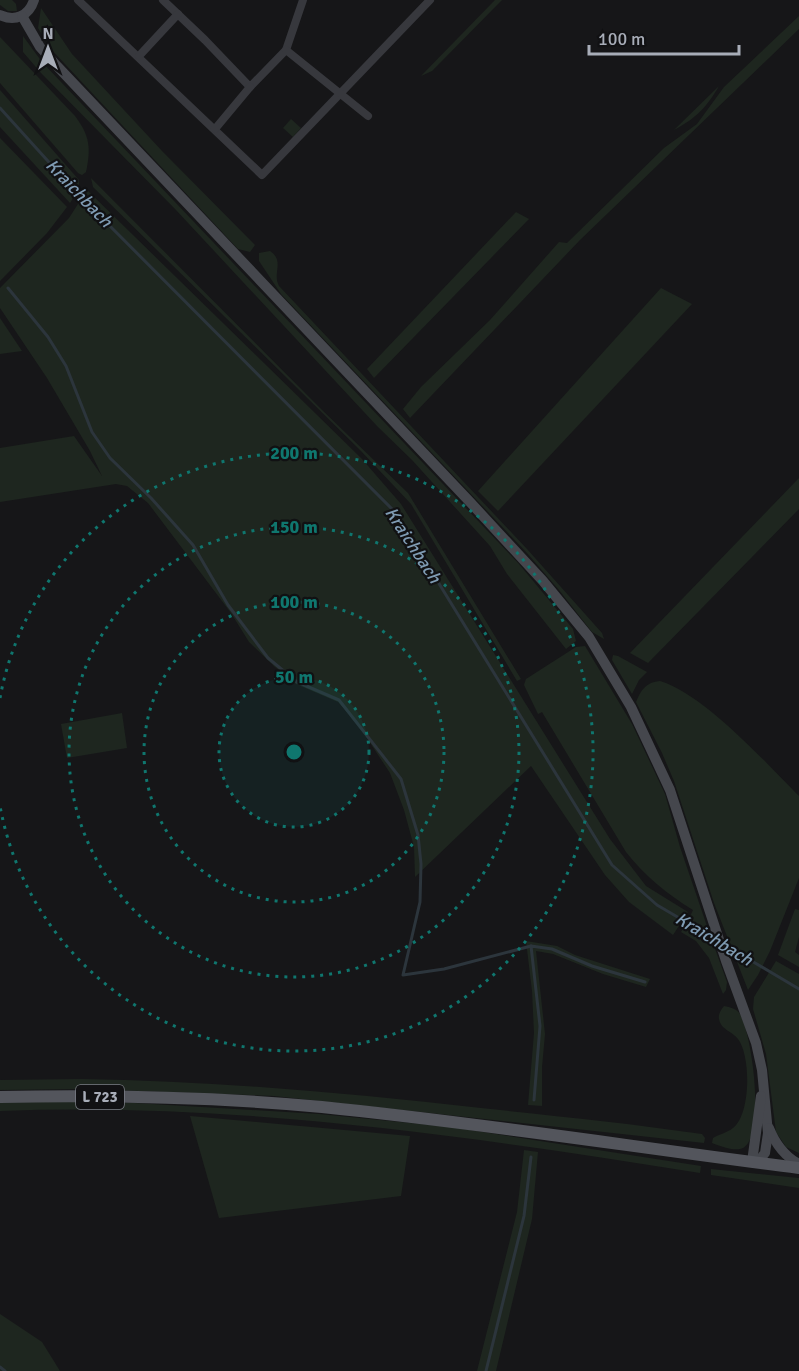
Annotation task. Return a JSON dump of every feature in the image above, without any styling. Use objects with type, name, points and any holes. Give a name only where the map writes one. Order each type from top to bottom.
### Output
[{"type":"main road","points":[[0,15],[11,18],[22,16],[30,9],[34,0]]},
{"type":"main road","points":[[22,16],[40,47],[57,66],[526,563],[589,637],[631,707],[670,790],[726,961],[756,1043],[768,1125],[767,1149],[762,1159],[754,1163]]},
{"type":"main road","points":[[754,1163],[763,1084]]},
{"type":"main road","name":"L 723","points":[[0,1097],[149,1097],[319,1107],[586,1139],[754,1163],[799,1166]]},
{"type":"main road","points":[[768,1125],[785,1155],[799,1166]]},
{"type":"street","points":[[78,0],[140,56],[262,175],[430,0]]},
{"type":"street","points":[[163,0],[250,87]]},
{"type":"street","points":[[215,129],[250,87],[286,50],[303,0]]},
{"type":"street","points":[[140,56],[178,14]]},
{"type":"street","points":[[286,50],[368,116]]},
{"type":"shaded area","points":[[0,0],[12,0],[16,4],[17,11],[8,11],[0,5]]},
{"type":"shaded area","points":[[495,0],[502,0],[432,71],[421,76]]},
{"type":"shaded area","points":[[41,8],[72,54],[162,151],[255,245],[250,252],[238,249],[50,48],[38,28]]},
{"type":"shaded area","points":[[799,16],[799,29],[580,240],[410,418],[403,409],[421,387],[490,320],[559,242],[567,243],[664,148],[697,124],[724,87]]},
{"type":"shaded area","points":[[23,36],[42,62],[519,564],[573,629],[576,641],[566,649],[507,574],[490,546],[176,210],[41,73],[23,52]]},
{"type":"shaded area","points":[[0,37],[80,123],[89,149],[86,172],[82,175],[0,83]]},
{"type":"shaded area","points":[[719,86],[700,112],[674,130]]},
{"type":"shaded area","points":[[0,90],[79,180],[79,188],[70,203],[0,127]]},
{"type":"shaded area","points":[[291,119],[301,128],[293,137],[283,128]]},
{"type":"shaded area","points":[[0,138],[67,207],[47,233],[0,281]]},
{"type":"shaded area","points":[[91,178],[408,493],[521,679],[517,681],[411,504],[361,451],[93,187]]},
{"type":"shaded area","points":[[87,190],[362,459],[401,504],[610,839],[646,886],[688,912],[673,935],[629,902],[605,875],[531,766],[415,877],[414,847],[404,810],[390,773],[357,723],[338,702],[296,684],[249,642],[231,613],[148,503],[127,486],[116,484],[0,502],[0,448],[74,436],[102,476],[47,378],[0,308],[0,288],[69,218]]},
{"type":"shaded area","points":[[516,212],[529,219],[374,378],[367,369]]},
{"type":"shaded area","points":[[270,251],[277,259],[279,286],[527,549],[602,633],[604,639],[592,632],[527,553],[281,294],[259,261],[259,253]]},
{"type":"shaded area","points":[[661,288],[692,304],[498,511],[478,491]]},
{"type":"shaded area","points":[[0,318],[22,351],[0,354]]},
{"type":"shaded area","points":[[799,478],[799,509],[648,663],[630,653]]},
{"type":"shaded area","points":[[585,646],[632,724],[665,794],[680,847],[709,932],[688,921],[693,910],[657,884],[626,852],[542,712],[538,714],[524,685],[526,679],[576,647]]},
{"type":"shaded area","points":[[613,655],[647,672],[639,680],[632,694],[612,660]]},
{"type":"shaded area","points":[[660,681],[677,688],[715,714],[799,796],[799,878],[770,951],[748,990],[714,903],[674,781],[636,702],[645,687]]},
{"type":"shaded area","points":[[122,713],[127,748],[67,758],[61,724]]},
{"type":"shaded area","points":[[795,909],[799,910],[799,937],[795,952],[799,955],[799,967],[778,955]]},
{"type":"shaded area","points":[[684,927],[714,946],[727,982],[723,994],[709,958],[696,941],[681,932]]},
{"type":"shaded area","points":[[526,941],[557,946],[575,955],[650,979],[646,987],[603,974],[553,954],[536,951],[545,1034],[542,1106],[528,1105],[534,1033]]},
{"type":"shaded area","points":[[776,961],[799,974],[799,1153],[786,1147],[776,1132],[766,1054],[753,1009],[754,997]]},
{"type":"shaded area","points":[[724,1006],[740,1014],[745,1025],[755,1084],[754,1124],[750,1139],[740,1149],[712,1143],[713,1138],[731,1130],[739,1121],[746,1098],[745,1058],[736,1036],[720,1023],[719,1014]]},
{"type":"shaded area","points":[[82,1079],[232,1085],[381,1097],[647,1126],[702,1134],[705,1138],[704,1143],[274,1096],[83,1089],[0,1090],[0,1080]]},
{"type":"shaded area","points":[[0,1102],[118,1102],[319,1114],[451,1127],[701,1166],[700,1173],[526,1146],[351,1125],[176,1112],[0,1111]]},
{"type":"shaded area","points":[[190,1116],[410,1136],[401,1196],[219,1218]]},
{"type":"shaded area","points":[[524,1150],[538,1152],[532,1219],[496,1371],[477,1371],[517,1212]]},
{"type":"shaded area","points":[[711,1169],[799,1178],[799,1188],[711,1175]]},
{"type":"shaded area","points":[[0,1314],[42,1342],[60,1371],[0,1371]]},
{"type":"waterway","name":"Kraichbach","points":[[0,108],[75,191],[395,512],[612,865],[657,905],[715,939]]},
{"type":"waterway","points":[[8,288],[48,337],[66,366],[92,432],[110,458],[151,498],[193,545],[228,605],[268,658],[297,682],[339,700],[401,779],[418,835],[421,864],[420,902],[403,975],[444,969],[531,946]]},
{"type":"waterway","name":"Kraichbach","points":[[723,944],[799,989]]},
{"type":"waterway","points":[[534,1100],[540,1026],[531,946],[552,949],[592,966],[645,982]]},
{"type":"waterway","points":[[486,1371],[524,1216],[531,1157]]},
{"type":"waterway","points":[[0,1367],[5,1371]]}]
